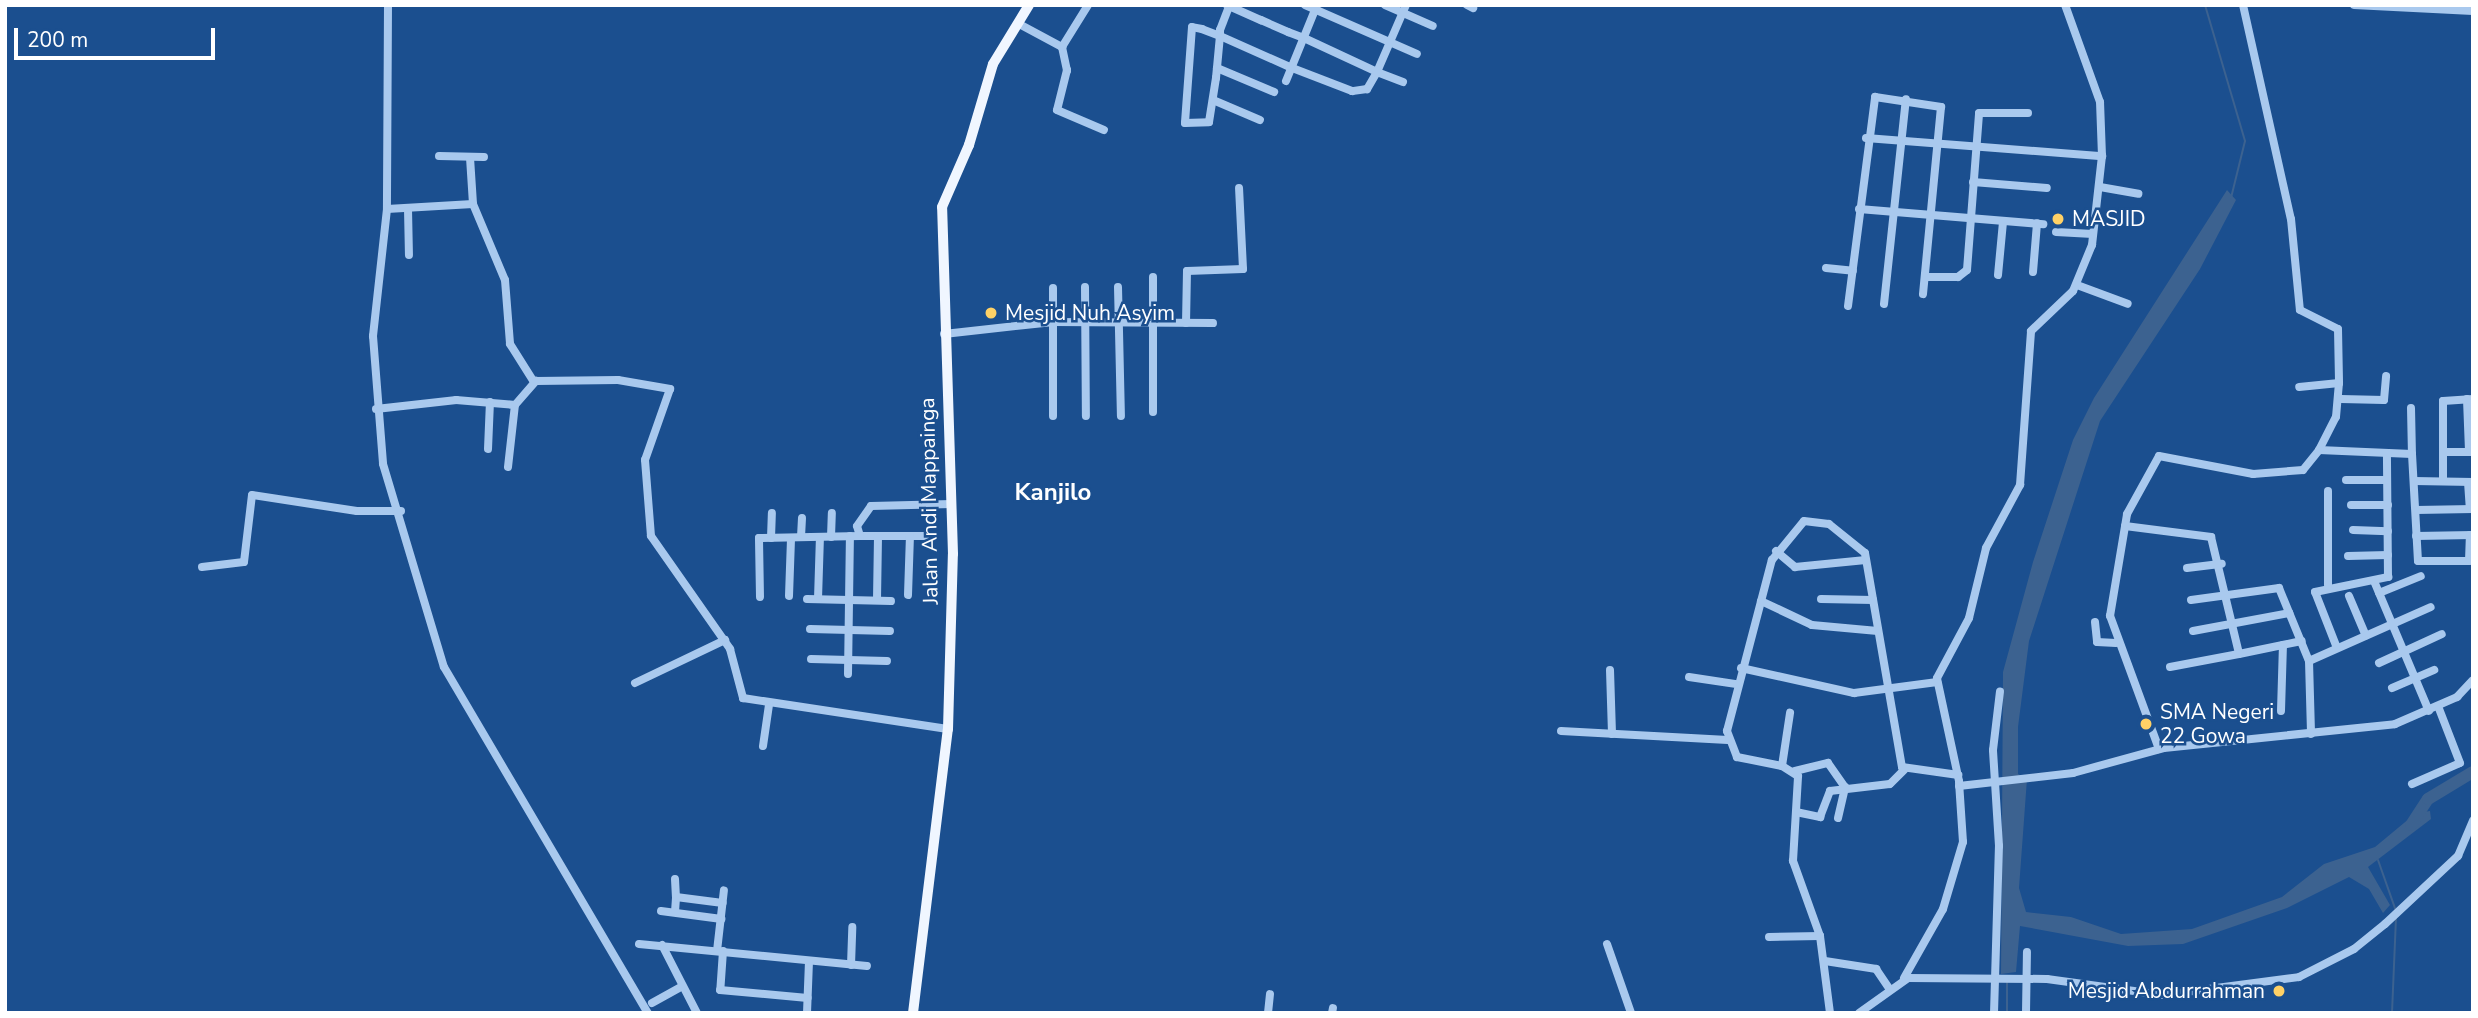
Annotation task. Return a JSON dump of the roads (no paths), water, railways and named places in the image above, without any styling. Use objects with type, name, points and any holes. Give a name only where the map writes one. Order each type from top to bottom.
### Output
[{"type":"main road","name":"Jalan Andi Mappainga","points":[[913,1013],[948,729],[952,504],[944,334],[942,207],[969,145],[993,64],[1021,25],[1029,5]]},
{"type":"street","points":[[388,5],[387,209],[373,320],[376,409],[383,464],[401,511],[444,667],[648,1013]]},
{"type":"street","points":[[1088,5],[1062,47],[1068,70],[1057,110],[1104,130]]},
{"type":"street","points":[[1305,5],[1417,54]]},
{"type":"street","points":[[1385,5],[1405,9],[1433,26]]},
{"type":"street","points":[[1859,1013],[1903,978],[1959,869],[1958,775],[1937,682],[1969,618],[1986,548],[2020,485],[2031,331],[2077,285],[2093,234],[2102,156],[2094,75],[2065,5]]},
{"type":"street","points":[[2159,749],[2116,643],[2110,611],[2125,526],[2161,455],[2253,474],[2303,470],[2319,450],[2341,399],[2338,326],[2300,310],[2291,219],[2243,5]]},
{"type":"street","points":[[2354,5],[2473,11]]},
{"type":"street","points":[[1404,82],[1377,72],[1228,6],[1220,36],[1208,124],[1181,121],[1190,28],[1220,36],[1292,68],[1360,91],[1377,72],[1405,9]]},
{"type":"street","points":[[1286,80],[1316,8]]},
{"type":"street","points":[[1021,25],[1062,47]]},
{"type":"street","points":[[1217,68],[1274,92]]},
{"type":"street","points":[[1884,304],[1906,99]]},
{"type":"street","points":[[1848,306],[1871,100],[1906,99],[1940,104],[1940,143],[1934,214],[1923,294]]},
{"type":"street","points":[[1213,100],[1260,120]]},
{"type":"street","points":[[1925,277],[1966,273],[1975,146],[1981,111],[2028,113]]},
{"type":"street","points":[[1866,138],[2102,156]]},
{"type":"street","points":[[439,156],[484,157]]},
{"type":"street","points":[[470,157],[473,204],[505,280],[510,344],[534,382]]},
{"type":"street","points":[[1972,182],[2047,188]]},
{"type":"street","points":[[2100,187],[2138,194]]},
{"type":"street","points":[[1186,323],[1187,271],[1243,268],[1239,188]]},
{"type":"street","points":[[387,209],[473,204]]},
{"type":"street","points":[[408,209],[409,255]]},
{"type":"street","points":[[1859,209],[2040,223],[2033,272]]},
{"type":"street","points":[[1998,275],[2003,222]]},
{"type":"street","points":[[2056,232],[2093,234]]},
{"type":"street","points":[[1826,268],[1853,271]]},
{"type":"street","points":[[1153,277],[1153,412]]},
{"type":"street","points":[[2077,285],[2128,304]]},
{"type":"street","points":[[1085,287],[1086,416]]},
{"type":"street","points":[[1118,287],[1121,416]]},
{"type":"street","points":[[1053,288],[1053,416]]},
{"type":"street","points":[[944,334],[1053,322],[1213,323]]},
{"type":"street","points":[[2341,399],[2384,400],[2386,376]]},
{"type":"street","points":[[508,467],[515,405],[534,382],[618,380],[670,389],[645,460],[651,536],[725,640],[738,665],[743,698],[769,705],[948,729]]},
{"type":"street","points":[[2299,387],[2339,383]]},
{"type":"street","points":[[2443,481],[2443,401],[2470,399],[2471,452],[2444,453]]},
{"type":"street","points":[[376,409],[490,402],[515,405]]},
{"type":"street","points":[[488,449],[490,402]]},
{"type":"street","points":[[2411,408],[2416,536],[2419,561],[2467,561],[2471,535],[2416,536]]},
{"type":"street","points":[[2319,450],[2412,454]]},
{"type":"street","points":[[2337,648],[2314,595],[2328,585],[2386,579],[2387,454]]},
{"type":"street","points":[[2346,480],[2388,480]]},
{"type":"street","points":[[2414,481],[2471,482],[2471,509],[2416,510]]},
{"type":"street","points":[[2328,491],[2328,585]]},
{"type":"street","points":[[202,567],[244,562],[252,495],[357,511],[401,511]]},
{"type":"street","points":[[860,536],[857,526],[871,506],[952,504]]},
{"type":"street","points":[[2351,505],[2388,505]]},
{"type":"street","points":[[771,538],[772,513]]},
{"type":"street","points":[[831,537],[832,513]]},
{"type":"street","points":[[801,537],[802,518]]},
{"type":"street","points":[[1838,818],[1845,787],[1828,763],[1795,771],[1737,757],[1728,740],[1736,684],[1776,551],[1797,526],[1813,520],[1856,541],[1866,560],[1904,770]]},
{"type":"street","points":[[2125,526],[2172,537],[2208,535],[2222,564],[2239,654]]},
{"type":"street","points":[[2353,530],[2388,531]]},
{"type":"street","points":[[848,674],[850,536]]},
{"type":"street","points":[[877,600],[878,536]]},
{"type":"street","points":[[908,595],[910,536]]},
{"type":"street","points":[[760,597],[758,538],[926,536]]},
{"type":"street","points":[[818,599],[820,537]]},
{"type":"street","points":[[789,596],[791,538]]},
{"type":"street","points":[[1776,551],[1795,567],[1866,560]]},
{"type":"street","points":[[2348,556],[2388,555]]},
{"type":"street","points":[[2187,568],[2222,564]]},
{"type":"street","points":[[2379,593],[2421,576]]},
{"type":"street","points":[[2374,581],[2429,710]]},
{"type":"street","points":[[2191,600],[2278,586],[2309,661],[2311,734]]},
{"type":"street","points":[[2349,596],[2366,636]]},
{"type":"street","points":[[807,599],[891,601]]},
{"type":"street","points":[[1821,599],[1873,600]]},
{"type":"street","points":[[1760,601],[1812,625],[1878,631]]},
{"type":"street","points":[[2309,661],[2431,607]]},
{"type":"street","points":[[2193,631],[2289,613]]},
{"type":"street","points":[[2095,622],[2097,642],[2116,643]]},
{"type":"street","points":[[810,629],[890,631]]},
{"type":"street","points":[[2379,663],[2442,634]]},
{"type":"street","points":[[635,683],[725,640]]},
{"type":"street","points":[[2170,667],[2302,641]]},
{"type":"street","points":[[2281,710],[2283,645]]},
{"type":"street","points":[[811,659],[887,661]]},
{"type":"street","points":[[1741,668],[1854,693],[1937,682]]},
{"type":"street","points":[[1611,670],[1612,734]]},
{"type":"street","points":[[2392,688],[2434,670]]},
{"type":"street","points":[[1689,677],[1736,684]]},
{"type":"street","points":[[1959,786],[2033,779],[2159,749],[2395,724],[2438,706],[2473,680]]},
{"type":"street","points":[[1994,1013],[2000,782],[1993,750],[2000,691]]},
{"type":"street","points":[[763,746],[769,705]]},
{"type":"street","points":[[2413,784],[2460,763],[2438,706]]},
{"type":"street","points":[[1782,766],[1790,713]]},
{"type":"street","points":[[1561,731],[1728,740]]},
{"type":"street","points":[[1904,770],[1958,775]]},
{"type":"street","points":[[1796,812],[1820,817],[1830,791],[1845,787],[1890,784],[1904,770]]},
{"type":"street","points":[[1795,771],[1793,861],[1820,936],[1830,1013]]},
{"type":"street","points":[[1903,978],[1996,982],[2024,979],[2163,995],[2288,980],[2354,949],[2385,924],[2459,856],[2473,820]]},
{"type":"street","points":[[675,879],[675,912]]},
{"type":"street","points":[[724,890],[720,990],[807,998]]},
{"type":"street","points":[[676,897],[723,903]]},
{"type":"street","points":[[661,911],[721,919]]},
{"type":"street","points":[[851,965],[852,927]]},
{"type":"street","points":[[1769,936],[1820,936]]},
{"type":"street","points":[[639,944],[867,966]]},
{"type":"street","points":[[1607,944],[1631,1013]]},
{"type":"street","points":[[662,945],[681,987],[697,1013]]},
{"type":"street","points":[[2026,1013],[2024,979],[2027,953]]},
{"type":"street","points":[[807,1013],[809,961]]},
{"type":"street","points":[[1825,961],[1876,969],[1889,988]]},
{"type":"street","points":[[652,1003],[681,987]]},
{"type":"street","points":[[1268,1013],[1270,993]]},
{"type":"water","points":[[2227,190],[2236,200],[2200,269],[2100,421],[2029,641],[2018,727],[2018,774],[2027,779],[2019,888],[2026,912],[2071,917],[2121,934],[2192,929],[2282,897],[2324,864],[2375,847],[2416,813],[2430,811],[2431,819],[2368,867],[2390,905],[2383,913],[2369,889],[2349,877],[2287,908],[2183,944],[2128,946],[2020,926],[2016,972],[2001,974],[2003,672],[2033,562],[2073,440],[2094,398]]},
{"type":"waterway","points":[[2205,5],[2245,141],[2231,198]]},
{"type":"waterway","points":[[2411,825],[2428,799],[2473,772]]},
{"type":"waterway","points":[[2378,860],[2396,911]]},
{"type":"waterway","points":[[2392,1013],[2396,917]]},
{"type":"waterway","points":[[2007,982],[2007,1013]]},
{"type":"place","name":"MASJID","points":[[2058,219]]},
{"type":"place","name":"Mesjid Nuh Asyim","points":[[991,313]]},
{"type":"place","name":"SMA Negeri 22 Gowa","points":[[2146,724]]},
{"type":"place","name":"Mesjid Abdurrahman","points":[[2279,991]]},
{"type":"district","name":"Kanjilo","points":[[1053,493]]}]
